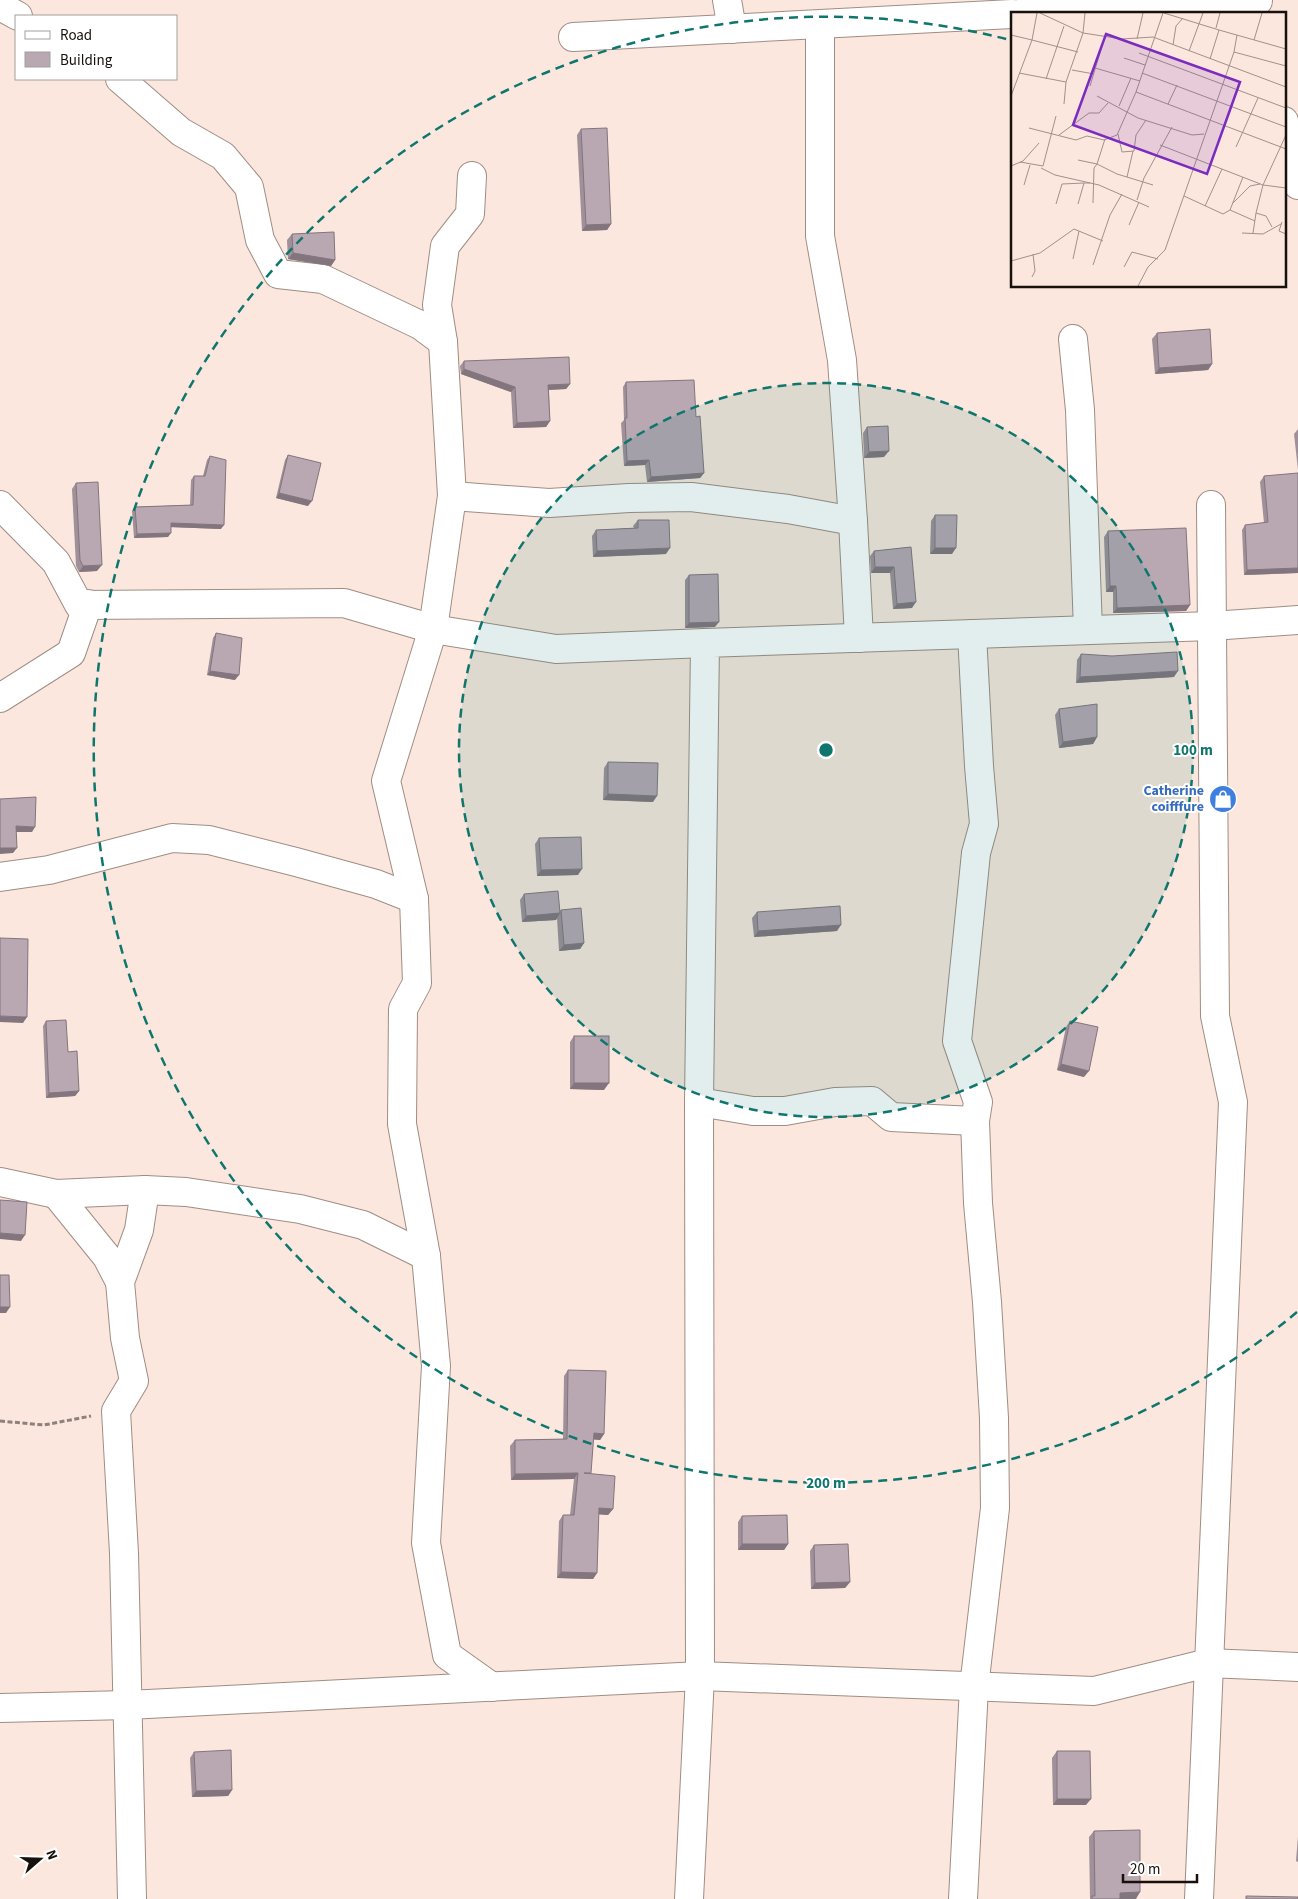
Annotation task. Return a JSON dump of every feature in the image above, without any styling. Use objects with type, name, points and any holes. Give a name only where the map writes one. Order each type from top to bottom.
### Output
[{"type":"street","points":[[727,0],[732,29]]},
{"type":"street","points":[[1053,12],[1258,0]]},
{"type":"street","points":[[0,6],[16,15]]},
{"type":"street","points":[[573,37],[1011,14]]},
{"type":"street","points":[[820,25],[820,236],[842,360],[859,638]]},
{"type":"street","points":[[121,80],[181,132],[223,156],[250,187],[260,240],[278,274],[322,279],[420,325],[443,342]]},
{"type":"street","points":[[1286,131],[1298,186]]},
{"type":"street","points":[[472,176],[470,214],[445,246],[437,305],[443,342],[452,496],[433,629],[386,781],[414,899],[417,983],[404,1010],[402,1124],[426,1256],[436,1366],[426,1543],[447,1655],[492,1687]]},
{"type":"street","points":[[1072,339],[1080,410],[1088,630]]},
{"type":"street","points":[[452,496],[549,504],[629,498],[691,497],[788,509],[853,521]]},
{"type":"street","points":[[0,504],[56,562],[79,604],[344,602],[433,629],[556,649],[1212,626],[1298,620]]},
{"type":"street","points":[[1199,1899],[1233,1102],[1216,1016],[1212,505]]},
{"type":"street","points":[[0,698],[71,653],[88,604]]},
{"type":"street","points":[[963,1899],[974,1687],[995,1508],[994,1418],[987,1302],[978,1203],[975,1121],[978,1102],[957,1041],[976,853],[984,824],[972,634]]},
{"type":"street","points":[[689,1899],[700,1676],[699,1102],[704,643]]},
{"type":"street","points":[[0,877],[49,870],[172,838],[210,840],[376,884],[414,899]]},
{"type":"street","points":[[699,1102],[761,1111],[784,1111],[835,1102],[872,1101],[891,1117],[975,1121]]},
{"type":"street","points":[[0,1182],[56,1194],[145,1190],[186,1192],[300,1209],[363,1224],[426,1256]]},
{"type":"street","points":[[120,1282],[139,1230],[145,1190]]},
{"type":"street","points":[[56,1194],[107,1257],[120,1282],[125,1338],[134,1380],[116,1411],[124,1553],[132,1899]]},
{"type":"street","points":[[0,1708],[128,1705],[700,1676],[1094,1691],[1208,1663],[1298,1667]]},
{"type":"path","points":[[0,1421],[44,1426],[116,1411]]},
{"type":"building","points":[[607,128],[611,224],[586,225],[581,129]]},
{"type":"building","points":[[334,232],[335,260],[293,253],[292,234]]},
{"type":"building","points":[[1210,329],[1212,364],[1159,368],[1157,333]]},
{"type":"building","points":[[569,357],[570,384],[548,385],[550,421],[517,423],[515,387],[464,369],[464,361]]},
{"type":"building","points":[[694,380],[696,417],[700,416],[704,473],[651,477],[649,460],[627,461],[626,382]]},
{"type":"building","points":[[888,426],[889,451],[869,452],[867,427]]},
{"type":"building","points":[[288,455],[321,463],[312,501],[279,493]]},
{"type":"building","points":[[210,456],[226,460],[224,525],[171,523],[171,533],[137,534],[135,507],[193,505],[194,476],[205,476]]},
{"type":"building","points":[[1298,473],[1298,568],[1247,570],[1245,525],[1268,522],[1264,476]]},
{"type":"building","points":[[98,482],[102,565],[83,566],[80,560],[76,483]]},
{"type":"building","points":[[935,515],[957,515],[956,548],[935,548]]},
{"type":"building","points":[[638,520],[669,520],[670,548],[597,551],[596,530],[638,528]]},
{"type":"building","points":[[1186,528],[1190,605],[1117,608],[1116,586],[1110,586],[1108,531]]},
{"type":"building","points":[[911,547],[916,602],[897,604],[894,567],[875,567],[874,551]]},
{"type":"building","points":[[718,574],[719,622],[689,623],[689,575]]},
{"type":"building","points":[[216,633],[242,638],[239,675],[210,671]]},
{"type":"building","points":[[1177,652],[1178,671],[1080,677],[1081,654],[1112,656]]},
{"type":"building","points":[[1097,704],[1097,737],[1063,742],[1059,709]]},
{"type":"building","points":[[608,762],[658,763],[657,796],[608,794]]},
{"type":"building","points":[[36,797],[35,827],[16,826],[17,848],[0,848],[0,799]]},
{"type":"building","points":[[581,837],[582,869],[541,870],[539,838]]},
{"type":"building","points":[[558,891],[560,913],[526,916],[524,894]]},
{"type":"building","points":[[840,906],[841,925],[758,931],[757,912]]},
{"type":"building","points":[[581,908],[584,943],[564,945],[561,910]]},
{"type":"building","points":[[0,938],[28,939],[27,1017],[0,1016]]},
{"type":"building","points":[[66,1020],[68,1052],[77,1051],[79,1091],[49,1093],[46,1021]]},
{"type":"building","points":[[1070,1021],[1098,1027],[1089,1071],[1061,1064]]},
{"type":"building","points":[[574,1036],[609,1036],[609,1083],[574,1083]]},
{"type":"building","points":[[0,1200],[27,1202],[25,1235],[0,1233]]},
{"type":"building","points":[[0,1275],[9,1275],[10,1307],[0,1307]]},
{"type":"building","points":[[568,1370],[606,1371],[604,1434],[594,1433],[591,1473],[584,1473],[615,1476],[613,1509],[599,1508],[597,1573],[561,1572],[563,1515],[574,1515],[578,1473],[515,1474],[515,1440],[567,1439]]},
{"type":"building","points":[[787,1515],[788,1544],[742,1544],[742,1516]]},
{"type":"building","points":[[848,1544],[850,1582],[815,1583],[814,1545]]},
{"type":"building","points":[[231,1750],[232,1790],[196,1791],[194,1752]]},
{"type":"building","points":[[1057,1751],[1090,1751],[1091,1799],[1057,1799]]},
{"type":"building","points":[[1140,1830],[1140,1892],[1120,1893],[1120,1899],[1092,1899],[1092,1896],[1095,1896],[1094,1831]]},
{"type":"building","points":[[1246,1896],[1298,1897],[1298,1899],[1246,1899]]},
{"type":"place","name":"Catherine coifffure","points":[[1223,799]]}]
